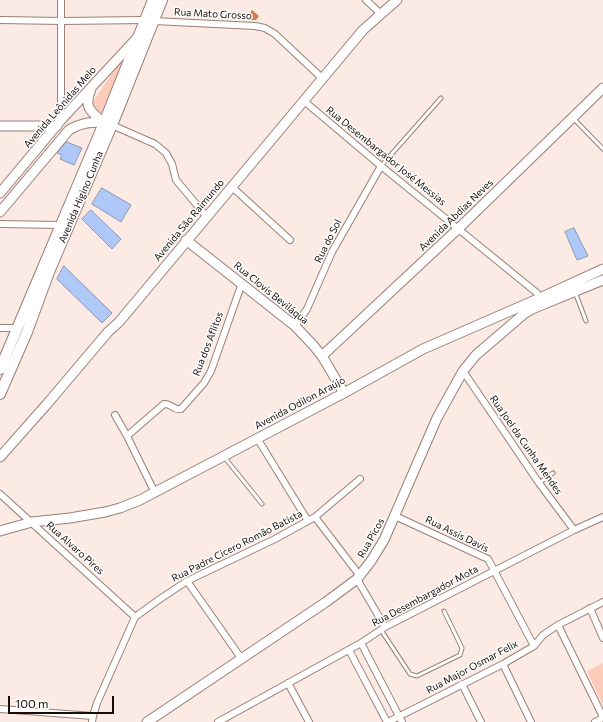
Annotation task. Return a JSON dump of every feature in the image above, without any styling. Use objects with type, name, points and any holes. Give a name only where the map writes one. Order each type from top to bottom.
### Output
[{"type":"main road","name":"Avenida Higino Cunha","points":[[0,369],[22,330],[49,272],[150,20],[153,0]]},
{"type":"main road","name":"Avenida Higino Cunha","points":[[0,394],[61,225],[108,124],[138,37],[162,0]]},
{"type":"main road","name":"Avenida São Raimundo","points":[[0,457],[118,322],[363,30],[398,0]]},
{"type":"main road","name":"Avenida Leônidas Melo","points":[[0,194],[59,123],[138,37]]},
{"type":"main road","points":[[92,86],[88,97],[88,106],[94,114],[108,124]]},
{"type":"main road","name":"Avenida Abdias Neves","points":[[322,356],[459,228],[603,88]]},
{"type":"main road","points":[[0,126],[59,123]]},
{"type":"main road","points":[[0,212],[69,130],[84,124],[108,124]]},
{"type":"main road","name":"Rua Clovis Beviláqua","points":[[186,240],[295,326],[322,356],[344,393]]},
{"type":"main road","name":"Avenida Odilon Araújo","points":[[0,531],[32,522],[70,518],[120,508],[155,493],[344,393],[423,348],[542,301],[603,269]]},
{"type":"main road","name":"Avenida Odilon Araújo","points":[[542,301],[575,292],[603,280]]},
{"type":"main road","name":"Rua Picos","points":[[147,722],[326,602],[359,577],[378,551],[396,516],[437,418],[463,371],[476,355],[525,313],[542,301]]},
{"type":"street","points":[[59,123],[62,0]]},
{"type":"street","points":[[366,0],[381,14]]},
{"type":"street","name":"Rua Mato Grosso","points":[[0,20],[150,20],[255,26],[264,28],[275,34],[323,78]]},
{"type":"street","name":"Rua Desembargador José Messias","points":[[304,101],[537,293],[542,301]]},
{"type":"street","points":[[108,124],[161,148],[172,164],[176,180],[207,217]]},
{"type":"street","name":"Rua do Sol","points":[[295,326],[307,309],[332,252],[381,166]]},
{"type":"street","points":[[232,187],[290,240]]},
{"type":"street","points":[[0,224],[61,225]]},
{"type":"street","name":"Rua dos Aflitos","points":[[127,436],[164,404],[169,404],[176,409],[181,409],[204,383],[216,358],[242,283]]},
{"type":"street","points":[[0,328],[22,330]]},
{"type":"street","name":"Rua Joel da Cunha Mendes","points":[[463,371],[539,483],[574,530]]},
{"type":"street","points":[[115,416],[127,436],[155,493]]},
{"type":"street","points":[[257,438],[308,521]]},
{"type":"street","name":"Rua Padre Cicero Romão Batista","points":[[136,617],[187,581],[275,539],[315,517],[360,479]]},
{"type":"street","name":"Rua Alvaro Pires","points":[[0,494],[136,617]]},
{"type":"street","name":"Rua Assis Davis","points":[[396,516],[488,559],[534,646]]},
{"type":"street","points":[[315,517],[359,577],[383,628]]},
{"type":"street","name":"Rua Desembargador Mota","points":[[218,722],[349,650],[383,628],[574,530],[603,517]]},
{"type":"street","points":[[187,581],[241,658]]},
{"type":"street","name":"Rua Major Osmar Felix","points":[[388,722],[400,719],[462,684],[503,664],[534,646],[543,635],[558,625],[603,602]]},
{"type":"street","points":[[590,608],[603,638]]},
{"type":"street","points":[[0,709],[93,719],[97,703],[136,617]]},
{"type":"street","points":[[558,625],[603,718],[595,722]]},
{"type":"street","points":[[361,643],[400,719]]},
{"type":"street","points":[[349,650],[388,722]]},
{"type":"street","points":[[503,664],[531,722]]},
{"type":"street","points":[[288,683],[309,722]]},
{"type":"street","points":[[462,684],[481,722]]},
{"type":"street","points":[[229,716],[233,722]]},
{"type":"lane","points":[[381,166],[441,98]]},
{"type":"lane","points":[[573,117],[603,150]]},
{"type":"lane","points":[[575,292],[586,321]]},
{"type":"lane","points":[[224,456],[262,504]]},
{"type":"lane","points":[[539,483],[553,473]]},
{"type":"lane","points":[[383,628],[410,674],[417,676],[460,655],[462,648],[444,611]]},
{"type":"shaded area","points":[[252,10],[259,16],[256,20],[247,20]]},
{"type":"shaded area","points":[[123,59],[108,106],[103,115],[96,110],[93,102],[120,61]]},
{"type":"shaded area","points":[[603,663],[603,706],[587,671]]},
{"type":"building","points":[[67,142],[82,148],[74,165],[60,159],[62,155],[57,153]]},
{"type":"building","points":[[102,188],[131,205],[121,222],[92,204]]},
{"type":"building","points":[[91,210],[121,239],[112,249],[82,219]]},
{"type":"building","points":[[574,228],[588,256],[577,260],[565,232]]},
{"type":"building","points":[[64,266],[112,313],[102,323],[57,279]]}]
